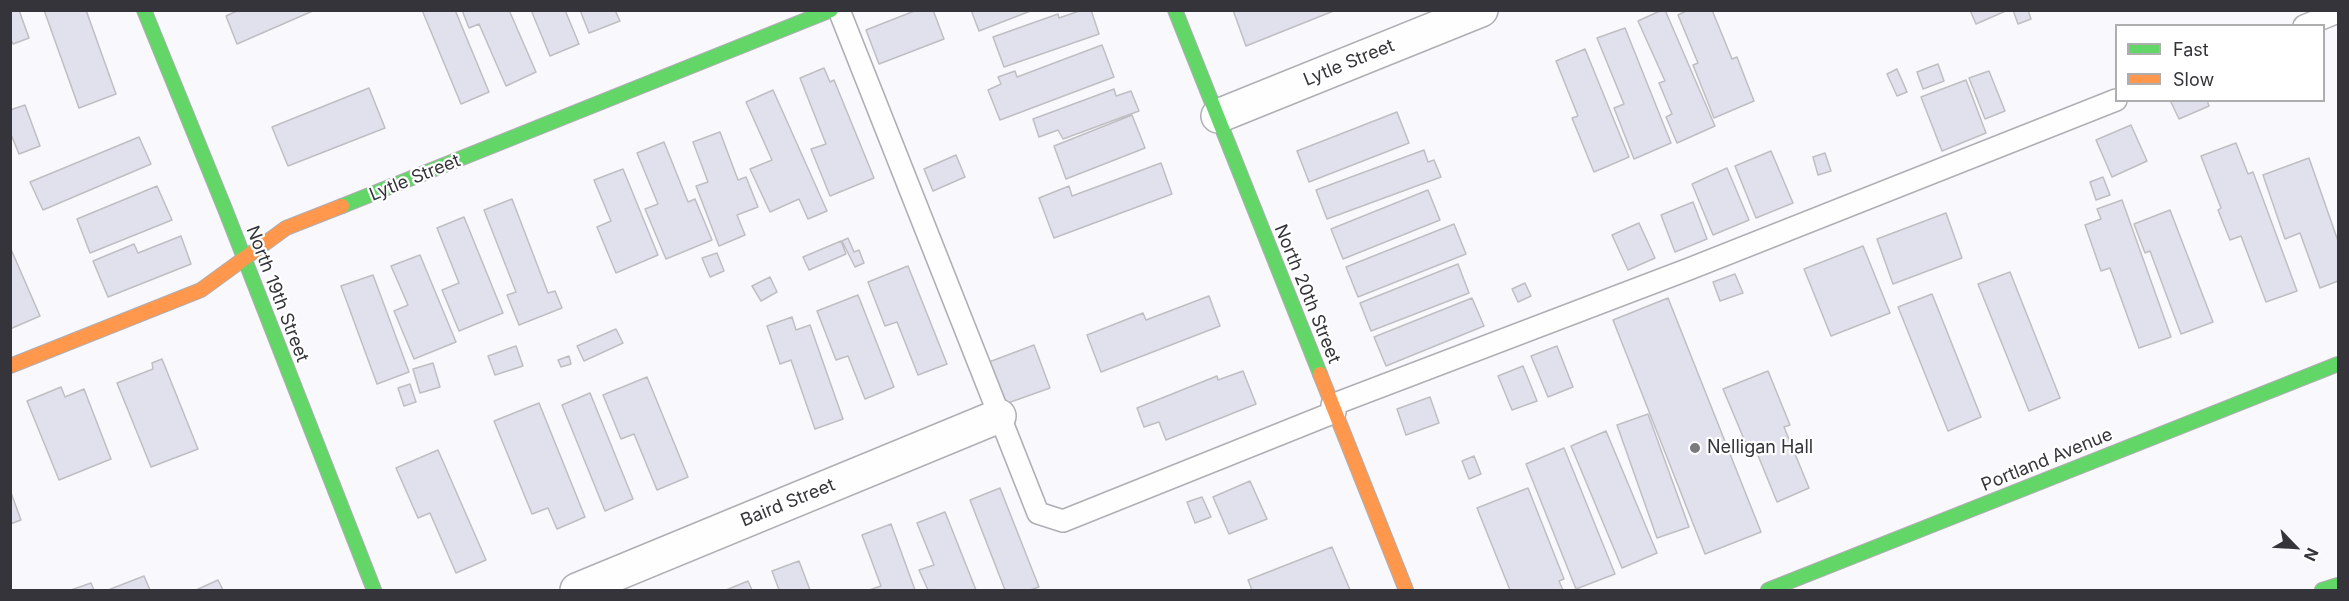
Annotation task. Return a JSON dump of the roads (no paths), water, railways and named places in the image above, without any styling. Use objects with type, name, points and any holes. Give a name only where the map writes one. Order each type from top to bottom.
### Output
[{"type":"main road","name":"North 19th Street","points":[[144,10],[375,591]]},
{"type":"main road","name":"Lytle Street","points":[[10,366],[201,290],[286,228],[831,10]]},
{"type":"main road","name":"North 20th Street","points":[[1175,10],[1406,591]]},
{"type":"main road","name":"Portland Avenue","points":[[1768,591],[2338,364]]},
{"type":"main road","points":[[2322,591],[2338,585]]},
{"type":"street","name":"Lytle Street","points":[[1218,116],[1481,10]]},
{"type":"street","name":"Baird Street","points":[[577,591],[999,416]]},
{"type":"lane","points":[[839,10],[1038,513],[1063,521],[1334,409],[2115,99]]},
{"type":"lane","points":[[2309,24],[2338,12]]},
{"type":"place","name":"Nelligan Hall","points":[[1695,448]]}]
